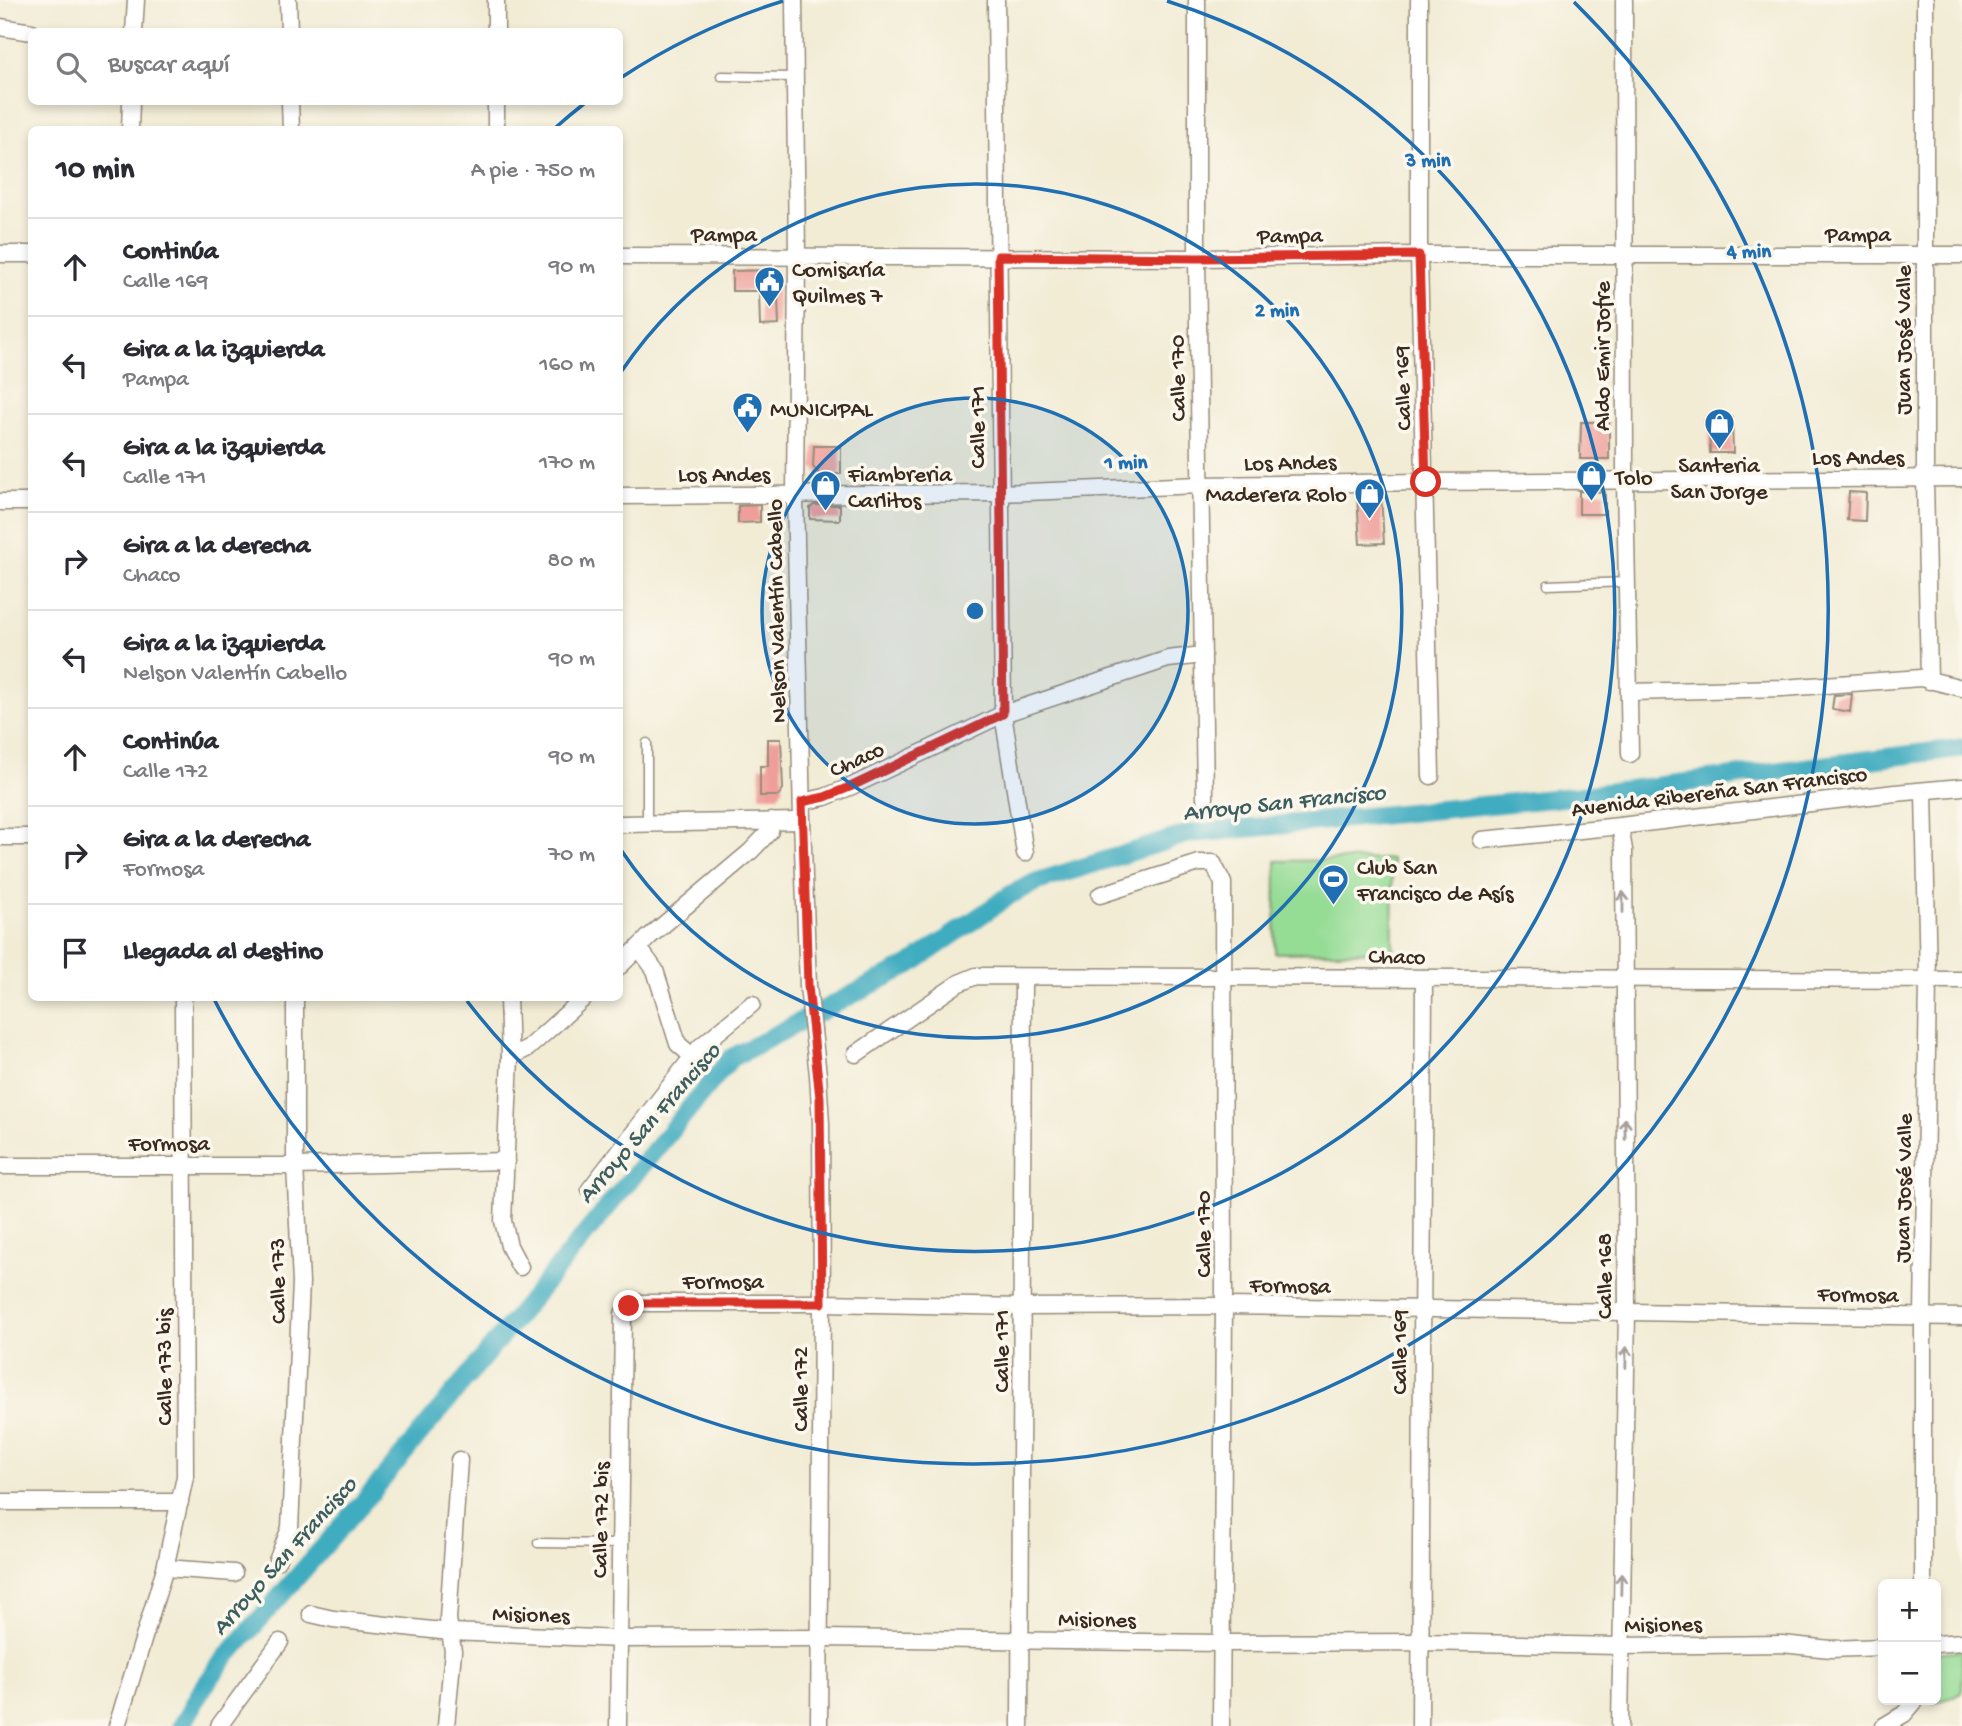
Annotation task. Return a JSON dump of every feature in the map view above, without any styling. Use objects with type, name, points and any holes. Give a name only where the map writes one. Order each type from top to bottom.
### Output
[{"type":"street","points":[[134,28],[136,0]]},
{"type":"street","points":[[288,0],[289,28]]},
{"type":"street","points":[[496,0],[496,28]]},
{"type":"street","name":"Nelson Valentín Cabello","points":[[794,0],[797,255],[795,495],[808,986],[816,1052]]},
{"type":"street","name":"Calle 171","points":[[996,0],[1003,714],[1025,853]]},
{"type":"street","name":"Calle 170","points":[[1197,0],[1197,258],[1205,798]]},
{"type":"street","name":"Calle 169","points":[[1419,0],[1419,255],[1431,776]]},
{"type":"street","name":"Aldo Emir Jofre","points":[[1623,0],[1625,479],[1630,754]]},
{"type":"street","name":"Juan José Valle","points":[[1925,0],[1925,478],[1929,681]]},
{"type":"street","points":[[0,27],[28,31]]},
{"type":"street","points":[[130,126],[131,105]]},
{"type":"street","points":[[290,105],[291,126]]},
{"type":"street","points":[[496,105],[496,126]]},
{"type":"street","points":[[0,254],[28,254]]},
{"type":"street","name":"Pampa","points":[[623,256],[1197,258],[1419,255],[1962,255]]},
{"type":"street","name":"Los Andes","points":[[623,496],[999,493],[1200,485],[1625,479],[1962,478]]},
{"type":"street","points":[[0,502],[28,502]]},
{"type":"street","name":"Chaco","points":[[802,802],[825,797],[852,786],[1003,714],[1168,659],[1203,655]]},
{"type":"street","points":[[1629,692],[1783,688],[1921,678],[1962,688]]},
{"type":"street","name":"Avenida Ribereña San Francisco","points":[[1482,840],[1620,827],[1882,794],[1962,788]]},
{"type":"street","name":"Juan José Valle","points":[[1923,1579],[1923,1317],[1928,980],[1924,792]]},
{"type":"street","points":[[623,963],[751,851],[770,831],[771,821]]},
{"type":"street","points":[[623,824],[802,821]]},
{"type":"street","name":"Calle 168","points":[[1620,827],[1624,850],[1627,1310],[1620,1726]]},
{"type":"street","points":[[0,838],[28,837]]},
{"type":"street","name":"Calle 170","points":[[1100,895],[1199,863],[1213,863],[1223,883],[1225,976],[1221,1726]]},
{"type":"street","points":[[639,948],[654,970],[678,1044],[692,1056]]},
{"type":"street","name":"Chaco","points":[[856,1054],[967,978],[987,975],[1962,980]]},
{"type":"street","name":"Calle 171","points":[[1020,1726],[1023,976]]},
{"type":"street","name":"Calle 169","points":[[1420,1726],[1424,978]]},
{"type":"street","name":"Calle 173 bis","points":[[117,1726],[166,1568],[185,1477],[183,1001]]},
{"type":"street","name":"Calle 173","points":[[277,1561],[290,1528],[300,1314],[295,1166],[295,1001]]},
{"type":"street","points":[[508,1001],[510,1057],[504,1230],[520,1267]]},
{"type":"street","points":[[510,1057],[528,1048],[581,1001]]},
{"type":"street","points":[[590,1189],[700,1046],[752,1004]]},
{"type":"street","name":"Calle 172","points":[[816,1052],[821,1124],[822,1303],[819,1726]]},
{"type":"street","name":"Formosa","points":[[0,1166],[295,1166],[506,1161]]},
{"type":"street","name":"Formosa","points":[[623,1314],[635,1303],[822,1303],[1023,1307],[1627,1310],[1962,1317]]},
{"type":"street","name":"Calle 172 bis","points":[[618,1726],[623,1314]]},
{"type":"street","points":[[446,1726],[453,1651],[448,1619],[459,1460]]},
{"type":"street","points":[[0,1502],[180,1502]]},
{"type":"street","points":[[166,1568],[234,1573]]},
{"type":"street","name":"Misiones","points":[[311,1614],[333,1619],[450,1632],[620,1639],[1021,1639],[1620,1646],[1782,1644],[1830,1649],[1878,1647]]},
{"type":"street","points":[[219,1726],[280,1642]]},
{"type":"street","points":[[1941,1644],[1962,1642]]},
{"type":"street","points":[[1884,1726],[1912,1705]]},
{"type":"lane","points":[[721,76],[795,77]]},
{"type":"lane","points":[[1548,585],[1627,582]]},
{"type":"lane","points":[[646,743],[647,823]]},
{"type":"lane","points":[[538,1543],[622,1544]]},
{"type":"green space","name":"Club San Francisco de Asís","points":[[1392,859],[1393,951],[1275,953],[1276,861]]},
{"type":"green space","points":[[1962,1650],[1962,1693],[1941,1701],[1941,1652]]},
{"type":"building","name":"Comisaría Quilmes 7","points":[[777,270],[779,325],[760,326],[759,291],[732,291],[732,271]]},
{"type":"building","points":[[1709,417],[1732,417],[1733,453],[1710,453]]},
{"type":"building","points":[[1581,422],[1609,422],[1609,459],[1580,459]]},
{"type":"building","points":[[814,446],[841,446],[841,474],[819,474],[813,467]]},
{"type":"building","name":"Tolo","points":[[1579,491],[1605,492],[1605,514],[1579,514]]},
{"type":"building","points":[[1849,492],[1866,493],[1865,521],[1847,520]]},
{"type":"building","name":"Maderera Rolo","points":[[1381,495],[1384,543],[1360,544],[1357,496]]},
{"type":"building","points":[[760,505],[760,522],[738,523],[738,506]]},
{"type":"building","name":"Fiambreria Carlitos","points":[[814,505],[840,505],[840,520],[810,519],[810,508]]},
{"type":"building","points":[[1852,694],[1850,712],[1832,709],[1834,695]]},
{"type":"building","points":[[768,739],[781,739],[783,789],[778,796],[760,796],[760,766],[768,766]]},
{"type":"waterway","name":"Arroyo San Francisco","points":[[182,1726],[201,1691],[222,1662],[372,1492],[731,1058],[911,964],[1010,895],[1036,882],[1188,834],[1578,796],[1962,748]]},
{"type":"place","name":"Comisaría Quilmes 7","points":[[769,308]]},
{"type":"place","name":"MUNICIPAL","points":[[747,435]]},
{"type":"place","name":"Santeria San Jorge","points":[[1719,450]]},
{"type":"place","name":"Tolo","points":[[1592,503]]},
{"type":"place","name":"Fiambreria Carlitos","points":[[825,513]]},
{"type":"place","name":"Maderera Rolo","points":[[1370,520]]},
{"type":"place","name":"Club San Francisco de Asís","points":[[1334,906]]},
{"type":"route","points":[[629,1306],[635,1303],[822,1303],[820,1098],[808,986],[802,802],[825,797],[852,786],[1003,714],[998,256],[1197,258],[1419,255],[1426,482]]}]
